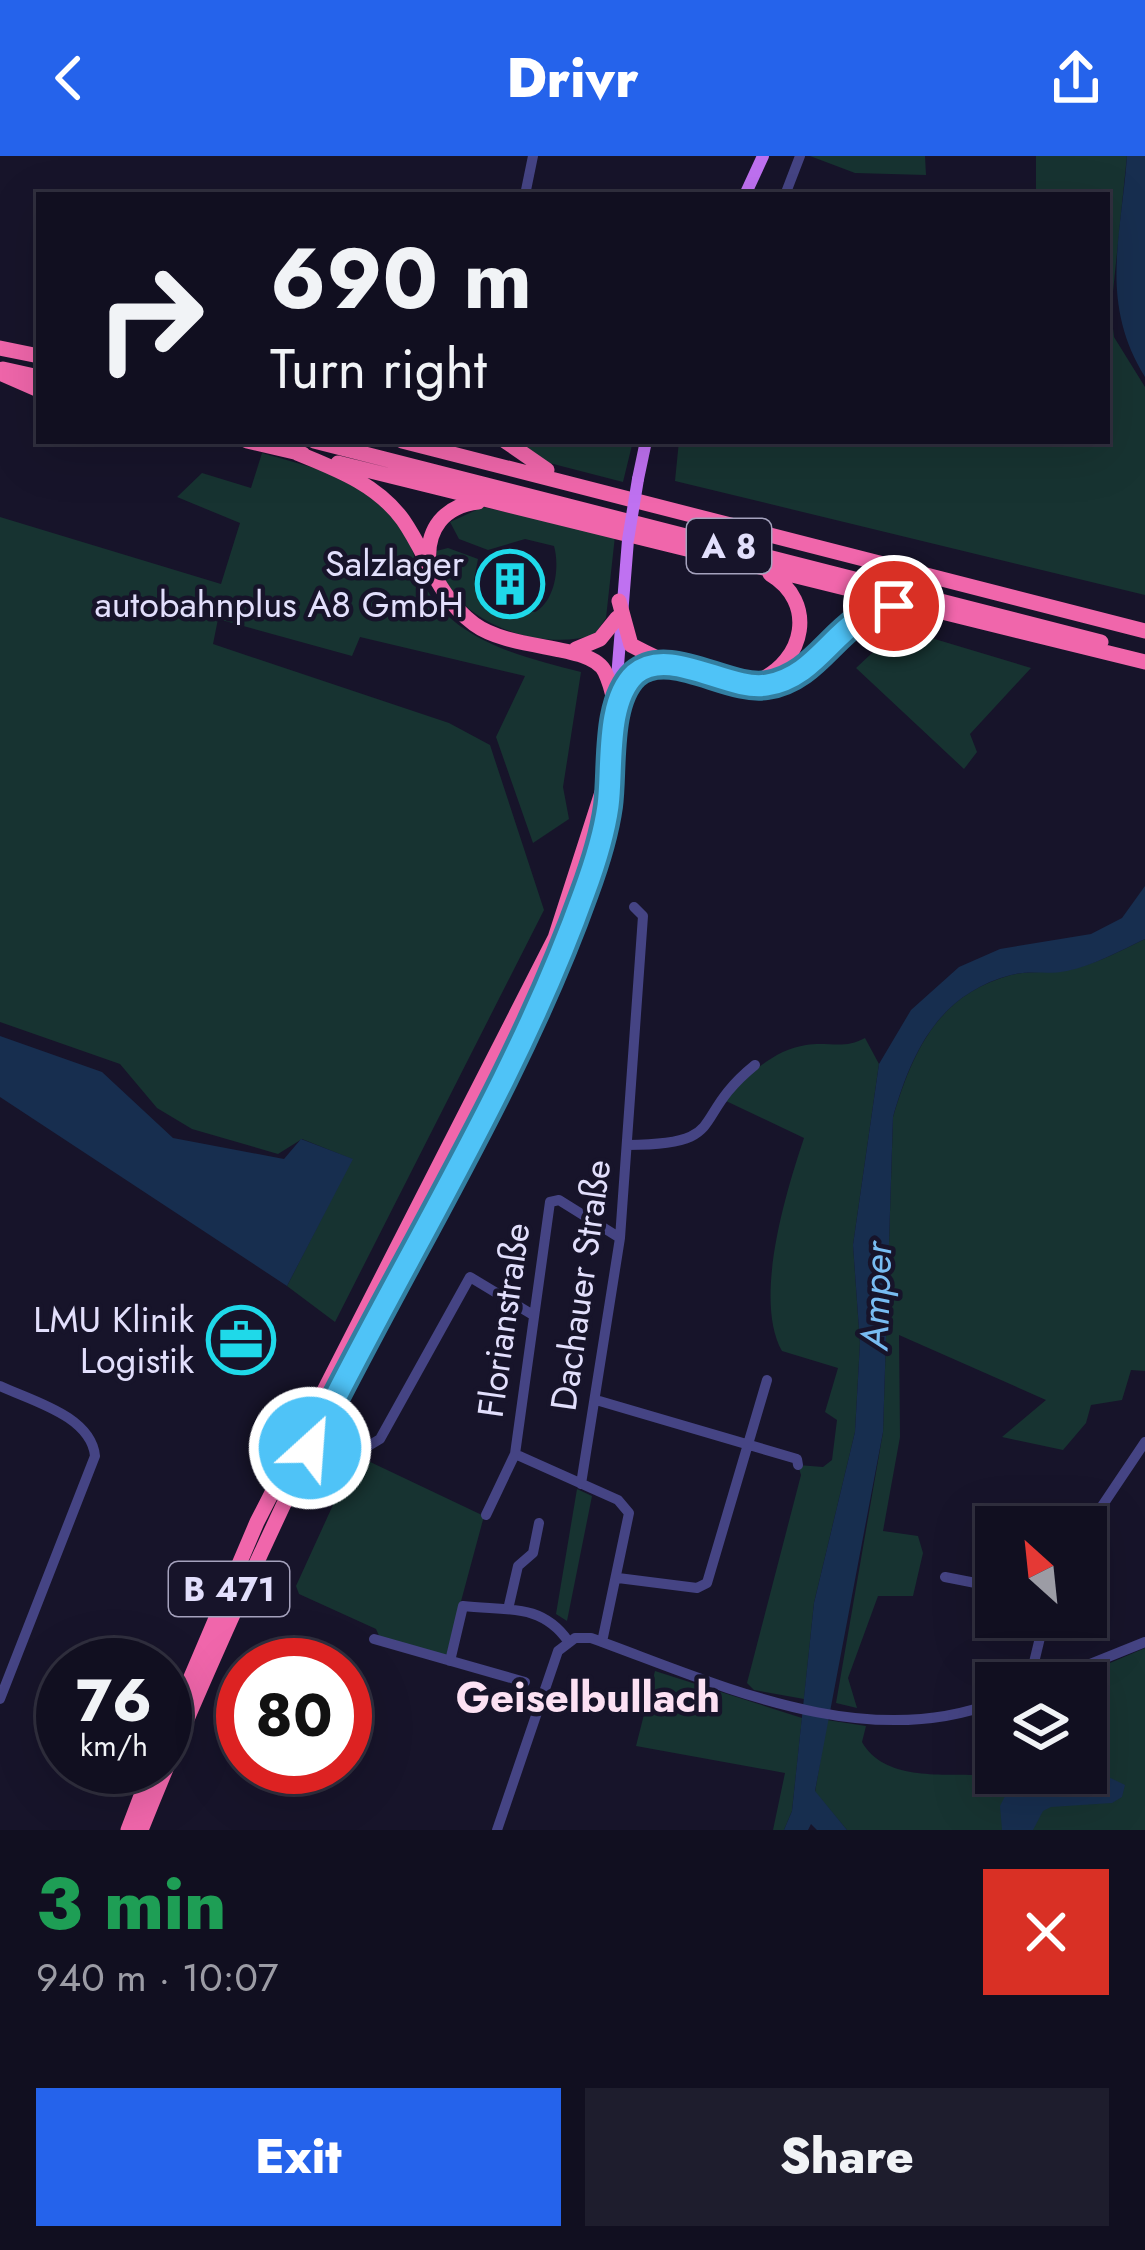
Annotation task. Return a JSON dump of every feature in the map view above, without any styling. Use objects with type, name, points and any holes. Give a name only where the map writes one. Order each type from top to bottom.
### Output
[{"type":"highway","points":[[0,347],[36,355]]},
{"type":"highway","points":[[0,371],[36,377]]},
{"type":"highway","points":[[0,371],[36,389]]},
{"type":"highway","points":[[260,444],[921,608],[1145,658]]},
{"type":"highway","name":"A 8","points":[[325,444],[1145,658]]},
{"type":"highway","name":"A 8","points":[[415,444],[1145,632]]},
{"type":"highway","points":[[508,444],[566,480]]},
{"type":"highway","points":[[297,453],[380,495],[404,522],[430,572],[458,610],[493,636],[526,648],[574,650],[601,639],[618,609]]},
{"type":"highway","points":[[430,572],[429,539],[439,520],[469,502],[496,502]]},
{"type":"highway","points":[[737,683],[778,669],[794,652],[801,628],[796,603],[783,583],[746,562]]},
{"type":"highway","points":[[618,609],[631,645],[674,665],[764,686],[790,678],[818,659],[861,614],[894,606],[921,608]]},
{"type":"highway","points":[[574,650],[602,666],[614,710]]},
{"type":"highway","points":[[614,736],[634,675],[674,665]]},
{"type":"highway","name":"B 471","points":[[141,1830],[282,1508],[566,940],[600,841],[614,710]]},
{"type":"highway","name":"B 471","points":[[192,1676],[267,1502],[555,938],[611,766]]},
{"type":"highway","points":[[128,1830],[142,1794]]},
{"type":"main road","points":[[746,192],[763,156]]},
{"type":"main road","name":"B 471","points":[[614,710],[618,609],[645,444]]},
{"type":"street","points":[[526,192],[532,156]]},
{"type":"street","points":[[786,192],[800,156]]},
{"type":"street","name":"Dachauer Straße","points":[[581,1484],[620,1238],[643,916],[634,907]]},
{"type":"street","points":[[628,1145],[690,1142],[703,1132],[734,1083],[755,1065]]},
{"type":"street","name":"Florianstraße","points":[[486,1515],[515,1454],[550,1202],[559,1201],[620,1238]]},
{"type":"street","points":[[370,1445],[380,1439],[470,1276],[533,1315]]},
{"type":"street","points":[[618,1578],[704,1587],[767,1380]]},
{"type":"street","points":[[0,1386],[77,1424],[91,1437],[94,1456],[0,1699]]},
{"type":"street","points":[[596,1400],[797,1459],[798,1465]]},
{"type":"street","points":[[1102,1506],[1145,1442]]},
{"type":"street","name":"Florianstraße","points":[[515,1454],[581,1484]]},
{"type":"street","points":[[581,1484],[619,1500],[629,1513],[602,1642]]},
{"type":"street","points":[[509,1606],[518,1566],[533,1553],[539,1523]]},
{"type":"street","points":[[946,1576],[975,1582]]},
{"type":"street","points":[[450,1661],[463,1606],[497,1610],[509,1606],[548,1617],[568,1641]]},
{"type":"street","points":[[497,1830],[558,1651],[582,1637],[723,1688],[799,1706],[891,1721],[932,1720],[975,1708]]},
{"type":"street","points":[[374,1639],[525,1682]]},
{"type":"street","points":[[1095,1662],[1145,1642]]},
{"type":"green space","points":[[810,156],[925,156],[926,175],[855,173]]},
{"type":"green space","points":[[1036,156],[1127,156],[1111,311],[1114,337],[1145,387],[1145,595],[675,481],[679,444],[1110,444],[1110,192],[1036,192]]},
{"type":"green space","points":[[514,444],[632,444],[623,482],[530,458]]},
{"type":"green space","points":[[262,453],[334,475],[383,503],[402,524],[424,584],[437,604],[471,633],[514,653],[581,672],[563,787],[569,819],[533,843],[496,737],[525,676],[360,637],[352,656],[218,619],[213,644],[449,723],[490,745],[544,910],[335,1322],[287,1286],[352,1159],[302,1139],[278,1154],[192,1129],[157,1108],[120,1064],[0,1022],[0,517],[221,584],[240,523],[177,497],[202,473],[251,488]]},
{"type":"green space","points":[[483,507],[615,536],[606,618],[594,635],[546,639],[520,634],[473,612],[455,595],[442,575],[436,551],[448,548],[478,559],[474,580],[505,588],[501,606],[535,612],[551,592],[556,573],[554,546],[525,539],[488,550],[459,539],[450,522]]},
{"type":"green space","points":[[918,634],[1031,668],[970,734],[977,752],[964,769],[856,668],[887,639]]},
{"type":"green space","points":[[1145,939],[1145,1371],[1131,1370],[1122,1400],[1091,1405],[1086,1423],[1063,1450],[1002,1437],[1046,1400],[899,1335],[900,1437],[883,1531],[918,1536],[923,1553],[913,1596],[878,1596],[848,1678],[857,1708],[836,1703],[883,1432],[893,1117],[910,1069],[947,1011],[986,984],[1018,974],[1077,968]]},
{"type":"green space","points":[[865,1038],[879,1064],[853,1245],[860,1343],[855,1432],[814,1603],[804,1699],[754,1690],[747,1683],[801,1475],[798,1465],[823,1467],[832,1460],[837,1420],[825,1412],[838,1368],[782,1351],[774,1329],[771,1275],[775,1245],[804,1138],[726,1101],[751,1074],[782,1052]]},
{"type":"green space","points":[[345,1450],[484,1516],[446,1657],[380,1638],[376,1629],[299,1594],[296,1586],[343,1483]]},
{"type":"green space","points":[[577,1489],[592,1496],[567,1621],[556,1614]]},
{"type":"green space","points":[[1145,1648],[1145,1830],[847,1830],[815,1792],[827,1720],[866,1726],[862,1742],[871,1754],[898,1769],[975,1775],[975,1794],[1107,1794],[1107,1664]]},
{"type":"green space","points":[[655,1671],[802,1718],[792,1811],[784,1830],[773,1830],[785,1773],[636,1746]]},
{"type":"water","points":[[1127,156],[1145,156],[1145,377],[1122,322],[1118,296],[1116,270]]},
{"type":"water","name":"Amper","points":[[1145,886],[1145,939],[1077,968],[1018,974],[986,984],[947,1011],[909,1070],[893,1117],[883,1432],[815,1791],[847,1830],[817,1830],[811,1824],[808,1830],[784,1830],[792,1811],[814,1603],[855,1432],[860,1343],[853,1245],[879,1064],[911,1010],[959,967],[1000,949],[1091,934],[1122,918]]},
{"type":"water","points":[[0,1036],[102,1072],[173,1138],[284,1159],[301,1139],[353,1159],[287,1286],[0,1097]]},
{"type":"water","points":[[1107,1776],[1125,1785],[1122,1797],[1112,1803],[1051,1807],[1043,1811],[1033,1830],[1002,1830],[1000,1806],[1006,1794],[1107,1794]]},
{"type":"place","name":"Salzlager autobahnplus A8 GmbH","points":[[510,584]]},
{"type":"place","name":"LMU Klinik Logistik","points":[[241,1340]]},
{"type":"district","name":"Geiselbullach","points":[[588,1697]]},
{"type":"route","points":[[310,1448],[517,1047],[566,940],[600,841],[614,736],[627,685],[640,671],[658,666],[687,668],[746,686],[778,682],[818,659],[861,614],[894,606]]}]
